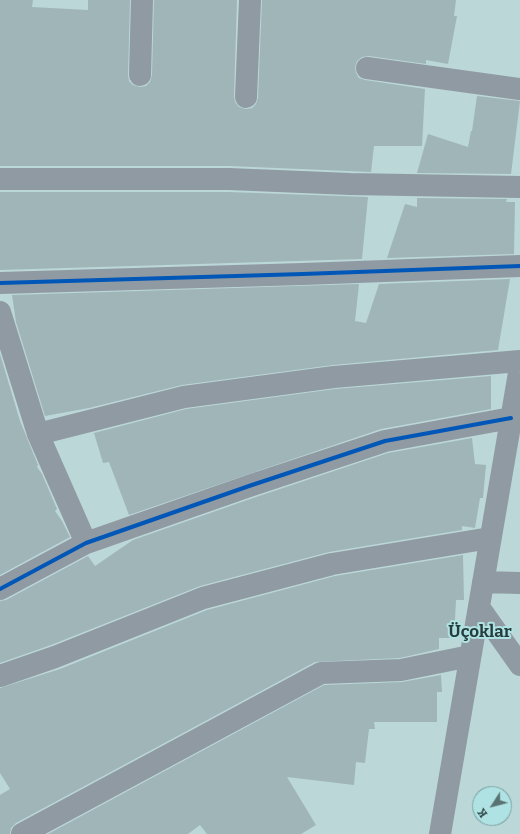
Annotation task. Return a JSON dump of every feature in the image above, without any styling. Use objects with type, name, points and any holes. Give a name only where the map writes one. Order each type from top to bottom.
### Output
[{"type":"street","points":[[140,75],[142,0]]},
{"type":"street","points":[[246,97],[250,0]]},
{"type":"street","points":[[367,68],[520,90]]},
{"type":"street","points":[[0,180],[126,179],[179,181],[229,179],[350,184],[520,187]]},
{"type":"street","points":[[0,283],[520,266]]},
{"type":"street","points":[[0,312],[5,344],[38,434],[86,543]]},
{"type":"street","points":[[38,434],[184,397],[334,377],[520,361]]},
{"type":"street","points":[[440,834],[490,538],[514,424],[520,367]]},
{"type":"street","points":[[0,590],[86,543],[385,441],[514,424]]},
{"type":"street","points":[[0,676],[54,657],[203,598],[332,564],[490,538]]},
{"type":"street","points":[[483,582],[520,583]]},
{"type":"street","points":[[478,607],[520,665]]},
{"type":"street","points":[[22,834],[321,673],[401,670],[470,656]]},
{"type":"building","points":[[0,0],[33,0],[32,7],[88,10],[88,0],[130,0],[128,75],[129,81],[133,85],[140,87],[146,86],[150,82],[152,75],[154,0],[237,0],[234,96],[235,102],[239,107],[246,109],[252,108],[256,104],[258,98],[262,0],[456,0],[454,16],[457,16],[448,64],[426,60],[426,64],[369,56],[362,57],[357,61],[355,67],[359,78],[425,89],[422,146],[374,146],[371,172],[229,166],[0,166]]},
{"type":"building","points":[[477,96],[520,101],[511,174],[417,173],[428,134],[468,147]]},
{"type":"building","points":[[0,192],[229,192],[368,197],[362,259],[0,270]]},
{"type":"building","points":[[417,198],[507,199],[506,202],[515,202],[514,254],[387,258],[405,204],[417,207]]},
{"type":"building","points":[[510,279],[498,350],[333,365],[182,385],[89,408],[45,416],[16,322],[12,295],[359,284],[355,321],[366,323],[379,284]]},
{"type":"building","points":[[0,354],[20,421],[38,465],[37,467],[42,474],[57,509],[55,511],[70,537],[0,575]]},
{"type":"building","points":[[491,376],[491,409],[381,429],[129,515],[109,462],[103,463],[94,433],[186,409],[335,389]]},
{"type":"building","points":[[472,438],[475,464],[486,465],[483,498],[480,498],[475,528],[462,526],[462,530],[329,552],[200,586],[51,645],[0,663],[0,601],[6,600],[88,556],[95,566],[133,540],[253,498],[388,453]]},
{"type":"building","points":[[463,555],[464,600],[456,600],[454,638],[439,638],[439,649],[400,658],[315,662],[16,823],[11,828],[10,834],[0,834],[0,795],[10,789],[0,773],[0,688],[60,669],[207,610],[335,576]]},
{"type":"building","points":[[441,675],[442,692],[437,692],[437,722],[374,722],[375,729],[369,729],[365,763],[356,762],[354,785],[287,777],[316,825],[301,834],[207,834],[200,825],[188,834],[48,834],[324,685],[402,682]]},
{"type":"cycle path","points":[[0,283],[520,266]]},
{"type":"cycle path","points":[[0,589],[86,543],[249,486],[385,441],[511,418]]},
{"type":"district","name":"Üçoklar","points":[[480,632]]}]
